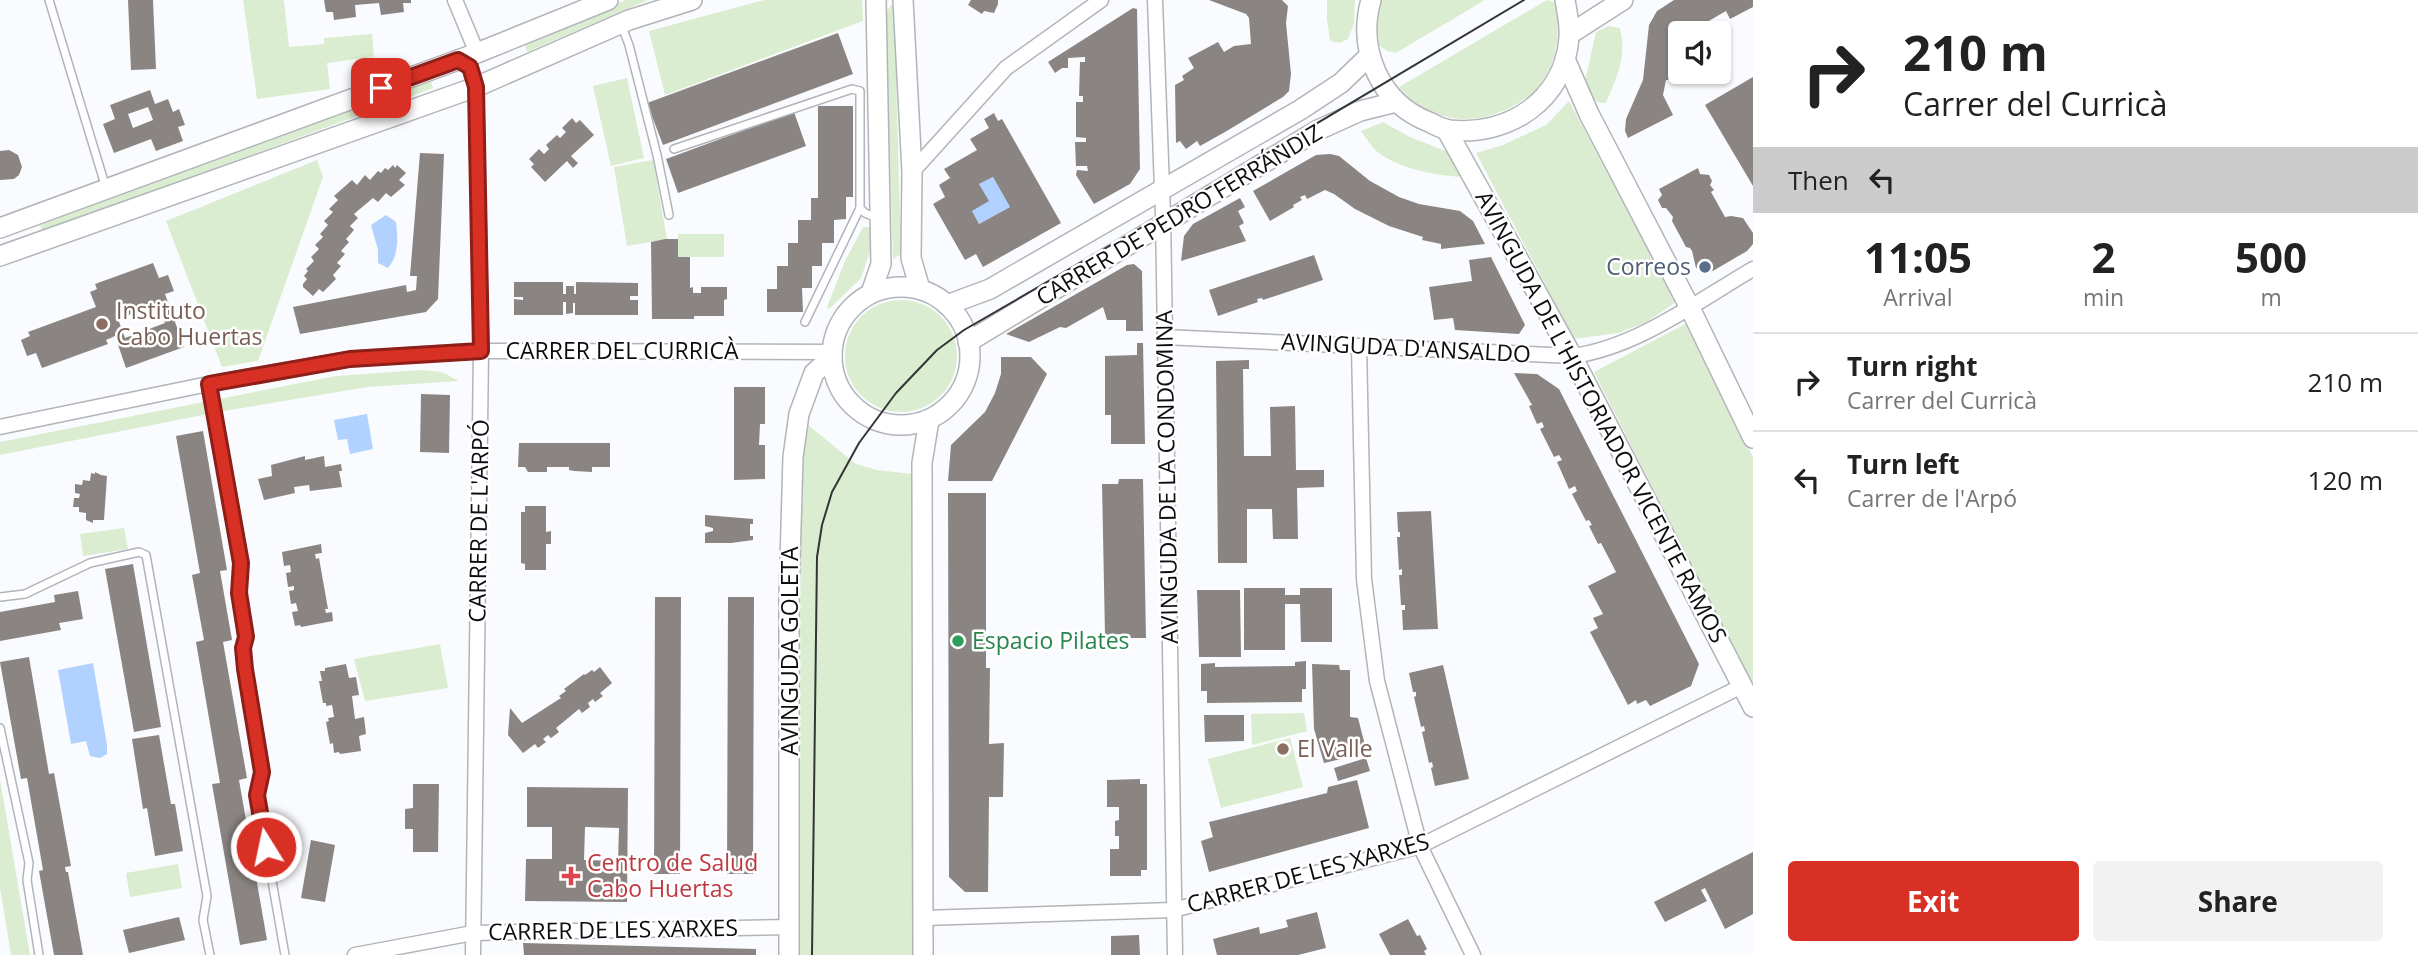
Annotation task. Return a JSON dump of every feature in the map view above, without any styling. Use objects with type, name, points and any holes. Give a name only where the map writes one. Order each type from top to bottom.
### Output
[{"type":"street","points":[[455,0],[477,53]]},
{"type":"street","points":[[0,228],[477,53],[608,0]]},
{"type":"street","points":[[0,256],[476,87],[620,24],[692,0]]},
{"type":"street","points":[[871,293],[881,264],[876,0]]},
{"type":"street","points":[[902,0],[912,172],[911,258],[920,289]]},
{"type":"street","points":[[912,172],[1006,68],[1101,0]]},
{"type":"street","name":"AVINGUDA DE LA CONDOMINA","points":[[1155,0],[1163,224],[1170,584],[1172,910],[1175,955]]},
{"type":"street","points":[[1371,0],[1366,39],[1369,56],[1378,78],[1396,102],[1415,117],[1446,129],[1480,131],[1504,125],[1531,109],[1554,83],[1565,59],[1570,34],[1565,0]]},
{"type":"street","points":[[1570,34],[1623,0]]},
{"type":"street","name":"CARRER DE PEDRO FERRÁNDIZ","points":[[947,305],[990,289],[1300,110],[1340,83],[1369,56]]},
{"type":"street","points":[[1565,59],[1589,114],[1689,306],[1753,438]]},
{"type":"street","points":[[458,60],[470,67],[476,87]]},
{"type":"street","name":"CARRER DE L'ARPÓ","points":[[473,955],[481,351],[476,87]]},
{"type":"street","name":"CARRER DE PEDRO FERRÁNDIZ","points":[[968,342],[1318,130],[1360,111],[1396,102]]},
{"type":"street","name":"AVINGUDA DE L'HISTORIADOR VICENTE RAMOS","points":[[1446,129],[1572,356],[1753,707]]},
{"type":"street","name":"AVINGUDA D'ANSALDO","points":[[1164,337],[1572,356],[1594,353],[1632,340],[1753,269]]},
{"type":"street","points":[[895,287],[920,289],[947,305],[962,324],[968,342],[969,360],[963,383],[942,413],[909,426],[891,424],[866,415],[854,406],[838,383],[832,355],[836,330],[848,311],[871,293],[895,287]]},
{"type":"street","points":[[1359,346],[1366,592],[1377,681],[1420,846],[1472,955]]},
{"type":"street","name":"CARRER DEL CURRICÀ","points":[[0,427],[209,384],[350,359],[481,351],[832,355]]},
{"type":"street","name":"AVINGUDA GOLETA","points":[[789,955],[789,597],[793,457],[799,414],[814,373],[832,355]]},
{"type":"street","points":[[923,955],[922,463],[929,420]]},
{"type":"street","name":"CARRER DE LES XARXES","points":[[923,918],[1172,910],[1420,846],[1742,686]]},
{"type":"street","name":"CARRER DE LES XARXES","points":[[355,955],[473,933],[789,927]]},
{"type":"lane","points":[[49,0],[106,189]]},
{"type":"lane","points":[[620,24],[629,45],[669,215]]},
{"type":"lane","points":[[674,149],[852,89],[860,91],[860,208],[805,322]]},
{"type":"lane","points":[[860,208],[880,219]]},
{"type":"lane","points":[[209,384],[241,563],[239,593],[246,637],[243,648],[245,669],[262,772],[257,795],[285,955]]},
{"type":"lane","points":[[0,597],[25,594],[90,563],[139,552],[146,555],[206,896],[203,920],[209,955]]},
{"type":"lane","points":[[0,728],[29,863],[26,880],[39,955]]},
{"type":"green space","points":[[243,0],[284,0],[289,47],[324,44],[324,38],[372,34],[374,57],[327,63],[330,89],[257,99]]},
{"type":"green space","points":[[626,0],[648,0],[527,52],[524,43]]},
{"type":"green space","points":[[764,0],[862,0],[863,21],[665,95],[649,31]]},
{"type":"green space","points":[[1327,0],[1355,0],[1354,24],[1348,39],[1340,43],[1330,41]]},
{"type":"green space","points":[[1382,0],[1485,0],[1396,53],[1379,45],[1377,21]]},
{"type":"green space","points":[[1547,0],[1554,2],[1558,25],[1556,48],[1544,79],[1531,95],[1520,102],[1481,118],[1453,118],[1427,110],[1399,87]]},
{"type":"green space","points":[[894,2],[901,254],[893,259],[885,13]]},
{"type":"green space","points":[[1608,26],[1620,28],[1622,58],[1606,103],[1602,103],[1592,98],[1584,85],[1596,32]]},
{"type":"green space","points":[[627,78],[644,158],[611,166],[593,86]]},
{"type":"green space","points":[[430,79],[433,88],[43,232],[40,225]]},
{"type":"green space","points":[[1569,101],[1676,302],[1645,323],[1618,333],[1574,339],[1476,153],[1503,145],[1546,125]]},
{"type":"green space","points":[[1383,122],[1410,137],[1448,152],[1457,164],[1460,177],[1429,173],[1387,159],[1372,146],[1361,131]]},
{"type":"green space","points":[[317,160],[323,177],[258,361],[222,367],[166,221]]},
{"type":"green space","points":[[653,160],[667,239],[627,246],[614,167]]},
{"type":"green space","points":[[863,227],[870,227],[870,252],[861,278],[829,309],[827,307],[845,261]]},
{"type":"green space","points":[[678,234],[724,234],[724,257],[678,257]]},
{"type":"green space","points":[[901,300],[922,305],[940,317],[952,335],[957,356],[952,377],[940,395],[922,407],[901,412],[880,407],[862,395],[850,377],[845,356],[850,335],[862,317],[880,305]]},
{"type":"green space","points":[[1687,323],[1753,457],[1753,687],[1594,372]]},
{"type":"green space","points":[[421,370],[442,372],[459,381],[368,387],[218,412],[0,455],[0,442],[336,376]]},
{"type":"green space","points":[[808,425],[856,464],[877,470],[912,474],[915,496],[916,955],[800,955],[800,478]]},
{"type":"green space","points":[[124,528],[128,549],[83,556],[80,534]]},
{"type":"green space","points":[[440,644],[448,688],[365,701],[354,659]]},
{"type":"green space","points":[[1304,713],[1307,731],[1252,745],[1251,714]]},
{"type":"green space","points":[[1290,738],[1303,787],[1221,808],[1208,759]]},
{"type":"green space","points":[[0,779],[30,955],[11,955],[0,888]]},
{"type":"green space","points":[[178,864],[182,888],[130,897],[126,873]]},
{"type":"water","points":[[993,177],[1010,207],[979,224],[972,211],[988,201],[979,184]]},
{"type":"water","points":[[386,215],[396,222],[397,234],[396,252],[388,268],[378,263],[378,250],[371,225]]},
{"type":"water","points":[[367,414],[373,449],[350,454],[347,439],[338,440],[334,420]]},
{"type":"water","points":[[93,663],[107,745],[107,754],[100,758],[90,756],[86,741],[71,744],[58,670]]},
{"type":"building","points":[[128,0],[153,0],[156,69],[131,70]]},
{"type":"building","points":[[324,0],[411,0],[411,3],[403,3],[404,12],[381,15],[379,3],[355,5],[356,17],[334,20],[333,12],[326,12]]},
{"type":"building","points":[[971,0],[998,0],[998,4],[994,13],[984,11],[982,14],[968,5]]},
{"type":"building","points":[[1209,0],[1282,0],[1288,6],[1286,23],[1291,74],[1289,91],[1225,132],[1200,146],[1197,141],[1186,149],[1180,141],[1176,143],[1175,85],[1184,80],[1182,76],[1194,68],[1188,58],[1218,42],[1224,52],[1234,46],[1251,44],[1249,18],[1246,14]]},
{"type":"building","points":[[1674,0],[1753,0],[1753,7],[1730,19],[1726,11],[1709,21],[1668,21],[1668,80],[1663,95],[1673,115],[1628,138],[1625,131],[1626,119],[1643,80],[1649,25],[1657,11]]},
{"type":"building","points":[[1133,8],[1137,9],[1140,169],[1130,184],[1094,204],[1076,175],[1077,170],[1088,171],[1087,166],[1076,166],[1075,142],[1086,142],[1086,138],[1076,137],[1076,102],[1083,102],[1083,96],[1079,96],[1080,62],[1085,62],[1085,57],[1068,58],[1068,68],[1062,68],[1055,73],[1048,62]]},
{"type":"building","points":[[838,33],[853,74],[663,145],[647,103]]},
{"type":"building","points":[[1753,77],[1753,186],[1705,105]]},
{"type":"building","points":[[150,90],[155,104],[168,99],[173,112],[179,109],[185,125],[178,127],[183,141],[156,151],[151,139],[114,153],[103,124],[115,119],[110,105]],"holes":[[[148,107],[153,120],[133,128],[128,114]]]},
{"type":"building","points":[[818,106],[853,106],[853,197],[846,197],[846,219],[834,220],[834,243],[822,243],[822,266],[812,266],[812,288],[802,288],[803,312],[767,312],[767,289],[777,289],[777,266],[788,266],[788,243],[798,243],[798,220],[811,220],[811,198],[818,198]]},
{"type":"building","points":[[794,112],[806,146],[678,193],[666,159]]},
{"type":"building","points":[[994,113],[998,121],[1002,119],[1061,223],[983,267],[976,254],[965,260],[933,204],[945,197],[939,185],[950,178],[944,169],[977,150],[970,139],[989,128],[984,119]],"holes":[[[993,177],[1010,207],[979,224],[972,211],[989,201],[979,184]]]},
{"type":"building","points":[[572,118],[576,123],[580,120],[594,135],[571,156],[578,163],[573,168],[567,161],[545,182],[531,167],[534,164],[529,159],[539,149],[544,154],[549,149],[546,145],[557,135],[560,138],[566,132],[562,128]]},
{"type":"building","points":[[9,150],[18,155],[22,167],[14,179],[0,180],[0,151]]},
{"type":"building","points":[[420,153],[444,154],[438,299],[426,312],[300,334],[293,307],[406,285],[407,292],[416,290],[417,276],[410,276]]},
{"type":"building","points":[[1316,155],[1339,156],[1370,181],[1399,197],[1419,204],[1460,211],[1473,221],[1485,244],[1441,249],[1441,244],[1422,240],[1423,237],[1389,226],[1325,190],[1307,199],[1305,195],[1300,197],[1302,200],[1293,205],[1294,207],[1270,221],[1253,191]]},
{"type":"building","points":[[393,165],[406,173],[399,180],[405,185],[391,197],[386,193],[378,202],[373,198],[354,214],[358,218],[350,226],[354,230],[341,251],[345,254],[337,263],[341,266],[333,275],[336,279],[323,292],[319,289],[313,296],[303,287],[307,279],[304,276],[308,271],[306,269],[314,261],[311,257],[319,249],[315,245],[323,237],[320,234],[328,225],[324,221],[333,212],[329,209],[338,200],[334,196],[352,180],[357,185],[365,175],[370,180],[378,171],[381,173]]},
{"type":"building","points":[[1698,168],[1700,174],[1709,175],[1712,181],[1710,185],[1714,190],[1711,192],[1725,217],[1743,218],[1753,233],[1753,244],[1747,251],[1706,275],[1703,269],[1696,268],[1692,251],[1686,247],[1672,221],[1673,217],[1666,208],[1662,208],[1658,200],[1662,195],[1659,189]]},
{"type":"building","points":[[1240,198],[1245,207],[1238,211],[1244,223],[1239,226],[1246,241],[1181,261],[1184,236],[1193,224]]},
{"type":"building","points":[[678,239],[678,257],[690,257],[690,288],[693,287],[693,293],[701,293],[701,287],[727,287],[724,316],[652,319],[651,242]]},
{"type":"building","points":[[1314,255],[1323,280],[1263,300],[1257,299],[1258,302],[1218,316],[1209,290]]},
{"type":"building","points":[[1491,257],[1525,325],[1519,334],[1455,330],[1453,318],[1434,320],[1429,287],[1472,281],[1469,260]]},
{"type":"building","points":[[153,263],[159,278],[168,275],[174,291],[165,294],[184,347],[126,368],[115,336],[106,340],[108,344],[42,368],[36,353],[27,356],[21,340],[30,336],[28,332],[96,307],[90,292],[97,289],[95,284]],"holes":[[[158,304],[165,323],[125,338],[118,319]]]},
{"type":"building","points":[[1134,264],[1142,271],[1143,331],[1126,331],[1126,320],[1107,320],[1103,307],[1066,328],[1060,327],[1029,342],[1006,334],[1127,265]]},
{"type":"building","points":[[514,282],[563,282],[563,294],[566,294],[566,286],[574,286],[576,294],[576,282],[638,283],[638,296],[630,296],[630,300],[638,300],[638,315],[575,315],[575,303],[573,313],[566,314],[566,302],[563,302],[563,315],[514,315],[514,299],[523,300],[523,297],[514,297]]},
{"type":"building","points":[[1137,343],[1143,343],[1145,444],[1111,444],[1111,415],[1105,415],[1105,356],[1137,355]]},
{"type":"building","points":[[1001,357],[1031,357],[1047,374],[992,481],[948,481],[951,445],[985,412],[1001,374]]},
{"type":"building","points":[[1249,360],[1249,369],[1243,369],[1244,456],[1271,456],[1270,407],[1295,406],[1296,470],[1324,470],[1324,487],[1297,488],[1298,539],[1273,539],[1272,509],[1247,509],[1247,563],[1218,563],[1216,361]]},
{"type":"building","points":[[1514,373],[1537,374],[1559,389],[1699,664],[1691,686],[1650,706],[1646,700],[1637,704],[1636,700],[1628,705],[1590,632],[1598,628],[1593,618],[1603,614],[1588,586],[1616,572],[1601,543],[1598,544],[1589,526],[1592,525],[1589,520],[1586,521],[1572,494],[1577,491],[1575,486],[1569,489],[1557,462],[1562,460],[1559,455],[1554,457],[1540,429],[1544,427],[1542,422],[1537,424],[1529,406],[1532,405]]},
{"type":"building","points":[[734,387],[765,387],[765,424],[760,424],[759,445],[765,445],[765,479],[734,480]]},
{"type":"building","points":[[421,394],[450,395],[449,453],[420,452]]},
{"type":"building","points":[[203,431],[227,570],[220,571],[232,640],[223,642],[247,778],[239,780],[267,940],[240,945],[212,784],[220,783],[196,642],[204,640],[192,575],[200,573],[176,436]]},
{"type":"building","points":[[519,443],[610,443],[610,467],[592,467],[592,472],[569,470],[569,467],[547,467],[547,472],[528,472],[525,467],[518,467]]},
{"type":"building","points":[[305,456],[305,460],[324,456],[325,467],[341,464],[342,471],[339,471],[342,487],[310,491],[309,485],[294,487],[295,493],[264,500],[258,479],[272,476],[271,465]]},
{"type":"building","points":[[91,473],[107,476],[104,520],[93,520],[93,523],[86,520],[86,513],[79,512],[79,507],[73,507],[74,498],[79,498],[80,494],[75,493],[75,484],[82,485],[83,480],[90,481]]},
{"type":"building","points":[[1119,479],[1143,479],[1146,638],[1122,638],[1122,634],[1105,635],[1102,484],[1118,484]]},
{"type":"building","points":[[948,493],[986,493],[989,744],[1004,743],[1003,797],[989,797],[988,892],[965,892],[949,877]]},
{"type":"building","points":[[525,506],[546,506],[546,532],[551,531],[551,544],[546,544],[546,570],[525,570],[525,564],[521,563],[521,512],[525,512]]},
{"type":"building","points":[[1431,511],[1438,629],[1403,630],[1402,610],[1405,610],[1405,605],[1401,605],[1399,575],[1402,575],[1402,569],[1399,570],[1397,537],[1400,537],[1400,532],[1397,512]]},
{"type":"building","points":[[705,515],[753,519],[750,536],[753,536],[753,540],[705,543],[705,533],[713,531],[713,528],[705,526]]},
{"type":"building","points":[[321,544],[322,553],[315,554],[316,559],[319,558],[328,609],[325,609],[326,613],[332,612],[333,621],[295,626],[292,612],[298,611],[296,603],[291,604],[289,591],[294,590],[294,586],[288,587],[286,573],[291,572],[290,565],[284,566],[282,552]]},
{"type":"building","points":[[133,564],[161,727],[134,732],[105,569]]},
{"type":"building","points":[[1244,588],[1285,588],[1285,595],[1300,595],[1300,588],[1332,588],[1332,642],[1301,642],[1300,604],[1285,604],[1285,650],[1244,650]]},
{"type":"building","points":[[1197,590],[1240,590],[1241,657],[1199,657]]},
{"type":"building","points":[[78,591],[83,619],[59,623],[61,630],[0,641],[0,612],[55,602],[54,595]]},
{"type":"building","points":[[655,597],[681,597],[680,874],[654,874]]},
{"type":"building","points":[[728,597],[754,597],[753,874],[727,874]]},
{"type":"building","points":[[29,657],[49,774],[54,773],[71,866],[65,867],[83,955],[54,955],[39,871],[43,870],[27,778],[21,779],[0,662]]},
{"type":"building","points":[[1306,661],[1306,689],[1302,689],[1302,702],[1207,703],[1207,691],[1201,691],[1201,664],[1215,663],[1215,667],[1295,666],[1295,662]]},
{"type":"building","points":[[346,664],[349,678],[356,677],[359,695],[352,696],[355,719],[364,717],[366,734],[359,736],[361,751],[340,754],[334,753],[333,743],[330,744],[326,722],[329,721],[328,718],[334,717],[332,705],[326,706],[326,703],[323,703],[319,681],[322,681],[320,671]]},
{"type":"building","points":[[1312,664],[1339,665],[1340,670],[1350,670],[1350,717],[1358,718],[1367,753],[1324,763],[1314,729]]},
{"type":"building","points":[[1443,665],[1469,779],[1435,786],[1432,762],[1429,763],[1422,732],[1425,731],[1424,726],[1421,727],[1414,697],[1416,692],[1413,692],[1409,673]]},
{"type":"building","points":[[600,667],[612,683],[600,693],[603,696],[588,703],[590,707],[582,713],[579,709],[556,728],[559,732],[551,738],[548,735],[543,739],[546,742],[538,748],[535,744],[523,753],[508,735],[510,708],[522,723],[561,698],[559,696],[566,691],[564,689],[584,674],[592,670],[594,672]]},
{"type":"building","points":[[1204,715],[1244,715],[1244,741],[1205,742]]},
{"type":"building","points":[[159,735],[171,804],[175,804],[183,851],[155,856],[147,808],[143,809],[132,739]]},
{"type":"building","points":[[1366,758],[1370,771],[1338,781],[1334,768]]},
{"type":"building","points":[[1140,779],[1140,784],[1147,784],[1147,870],[1141,870],[1141,876],[1110,876],[1110,849],[1119,849],[1119,836],[1115,836],[1115,821],[1119,820],[1119,807],[1107,807],[1107,780]]},
{"type":"building","points":[[1357,780],[1369,828],[1209,872],[1201,841],[1213,837],[1209,822],[1327,793],[1328,787]]},
{"type":"building","points":[[413,784],[439,784],[438,852],[413,852],[413,829],[405,829],[405,809],[413,808]]},
{"type":"building","points":[[527,787],[628,788],[627,902],[525,901],[526,859],[552,859],[552,827],[527,827]],"holes":[[[585,827],[619,828],[618,861],[584,860]]]},
{"type":"building","points":[[311,840],[335,845],[325,902],[301,898]]},
{"type":"building","points":[[1753,852],[1753,914],[1725,929],[1705,888],[1701,890],[1707,901],[1665,922],[1654,902]]},
{"type":"building","points":[[1317,912],[1326,948],[1298,955],[1217,955],[1213,939],[1259,927],[1260,934],[1288,927],[1286,920]]},
{"type":"building","points":[[179,917],[185,940],[129,953],[123,930]]},
{"type":"building","points":[[1408,919],[1427,949],[1424,951],[1426,955],[1390,955],[1379,934]]},
{"type":"building","points":[[1139,935],[1140,955],[1111,955],[1111,936]]},
{"type":"building","points":[[523,943],[756,949],[756,955],[524,955]]},
{"type":"tram line","points":[[812,955],[817,557],[822,525],[832,492],[859,443],[896,393],[937,350],[964,330],[1524,0]]},
{"type":"place","name":"Correos","points":[[1705,267]]},
{"type":"place","name":"Instituto Cabo Huertas","points":[[102,324]]},
{"type":"place","name":"Espacio Pilates","points":[[958,641]]},
{"type":"place","name":"El Valle","points":[[1283,749]]},
{"type":"place","name":"Centro de Salud Cabo Huertas","points":[[571,876]]},
{"type":"route","points":[[266,847],[257,795],[262,772],[243,648],[246,637],[239,593],[241,563],[209,384],[350,359],[481,351],[476,87],[470,67],[458,60],[381,88]]}]
